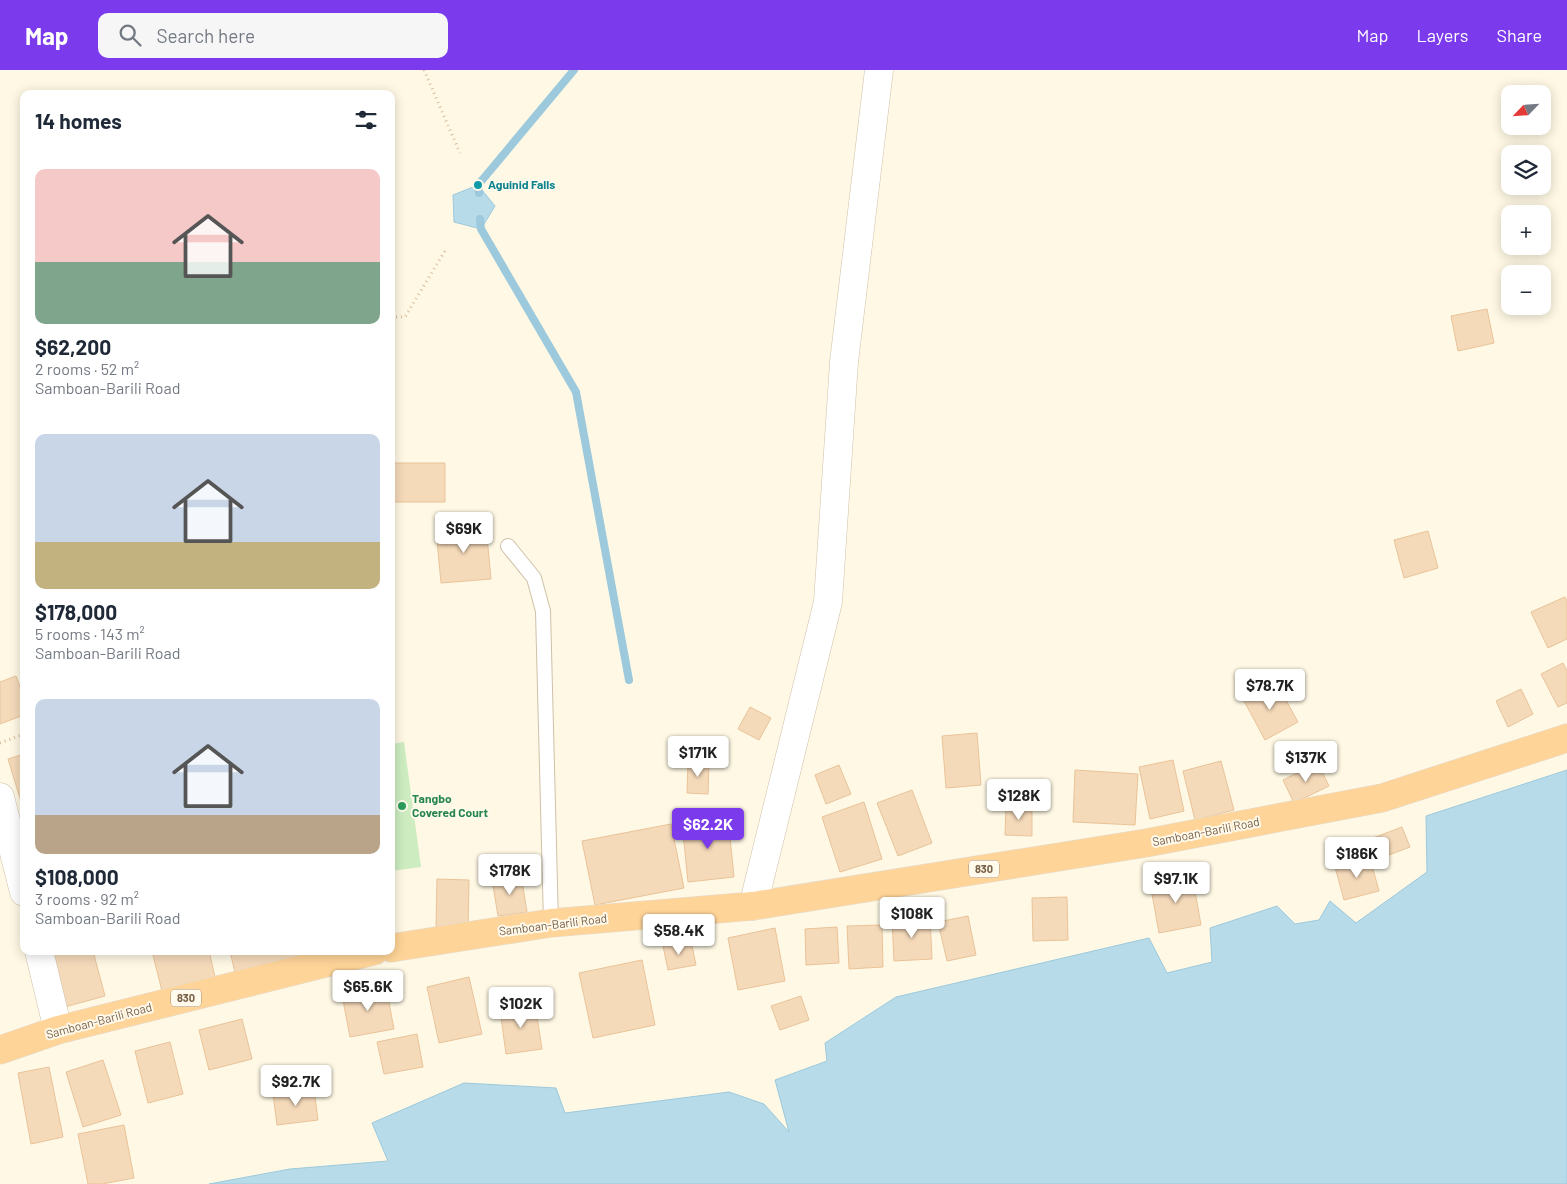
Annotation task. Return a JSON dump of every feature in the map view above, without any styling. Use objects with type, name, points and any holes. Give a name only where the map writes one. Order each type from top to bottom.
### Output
[{"type":"highway","name":"Samboan-Barili Road","points":[[395,947],[551,923],[753,906],[1146,843],[1382,798],[1567,738]]},
{"type":"highway","name":"Samboan-Barili Road","points":[[0,1050],[58,1030],[358,955]]},
{"type":"street","points":[[753,906],[828,602],[844,362],[879,70]]},
{"type":"street","points":[[0,796],[20,876]]},
{"type":"street","points":[[40,955],[58,1030]]},
{"type":"lane","points":[[508,546],[534,578],[543,610],[551,923]]},
{"type":"path","points":[[424,70],[460,153]]},
{"type":"path","points":[[395,317],[406,318],[446,249]]},
{"type":"path","points":[[0,743],[20,736]]},
{"type":"green space","name":"Tangbo Covered Court","points":[[404,742],[421,867],[395,870],[395,743]]},
{"type":"water","points":[[478,185],[495,206],[481,229],[454,222],[453,195]]},
{"type":"water","points":[[1567,770],[1567,1184],[209,1184],[290,1169],[388,1161],[372,1123],[464,1083],[556,1088],[565,1113],[729,1092],[764,1104],[789,1132],[775,1080],[827,1061],[825,1043],[896,997],[1149,938],[1167,973],[1212,962],[1210,928],[1277,906],[1295,924],[1319,920],[1330,901],[1356,923],[1427,872],[1426,816]]},
{"type":"building","points":[[1487,309],[1494,343],[1458,351],[1451,316]]},
{"type":"building","points":[[395,463],[445,463],[445,502],[395,502]]},
{"type":"building","points":[[486,526],[491,579],[441,583],[436,530]]},
{"type":"building","points":[[1428,531],[1438,568],[1404,578],[1394,540]]},
{"type":"building","points":[[1565,597],[1567,601],[1567,639],[1548,648],[1531,612]]},
{"type":"building","points":[[1563,663],[1567,671],[1567,703],[1558,707],[1541,674]]},
{"type":"building","points":[[16,676],[20,686],[20,716],[0,724],[0,682]]},
{"type":"building","points":[[1276,682],[1298,722],[1265,740],[1243,699]]},
{"type":"building","points":[[1521,689],[1533,714],[1508,727],[1496,701]]},
{"type":"building","points":[[750,707],[771,718],[759,740],[738,729]]},
{"type":"building","points":[[977,733],[981,785],[946,788],[942,736]]},
{"type":"building","points":[[20,755],[20,798],[8,759]]},
{"type":"building","points":[[1173,760],[1184,811],[1150,819],[1139,767]]},
{"type":"building","points":[[1221,761],[1234,810],[1195,820],[1183,771]]},
{"type":"building","points":[[688,762],[709,763],[708,794],[687,793]]},
{"type":"building","points":[[1318,763],[1329,786],[1294,803],[1283,780]]},
{"type":"building","points":[[839,765],[851,794],[826,804],[815,775]]},
{"type":"building","points":[[1075,770],[1138,774],[1135,825],[1073,822]]},
{"type":"building","points":[[912,790],[932,843],[898,856],[877,803]]},
{"type":"building","points":[[864,802],[882,859],[840,872],[822,817]]},
{"type":"building","points":[[1006,806],[1032,806],[1032,836],[1005,835]]},
{"type":"building","points":[[728,817],[734,877],[688,882],[682,823]]},
{"type":"building","points":[[671,824],[684,888],[595,905],[582,841]]},
{"type":"building","points":[[1402,827],[1410,847],[1381,858],[1373,838]]},
{"type":"building","points":[[1370,858],[1379,891],[1344,900],[1335,867]]},
{"type":"building","points":[[521,875],[527,912],[498,916],[492,879]]},
{"type":"building","points":[[1192,875],[1201,925],[1159,933],[1150,883]]},
{"type":"building","points":[[437,879],[469,880],[468,929],[436,928]]},
{"type":"building","points":[[1067,897],[1068,940],[1033,941],[1032,898]]},
{"type":"building","points":[[968,916],[976,955],[947,961],[938,922]]},
{"type":"building","points":[[930,917],[932,959],[894,961],[892,919]]},
{"type":"building","points":[[882,925],[883,967],[849,969],[847,926]]},
{"type":"building","points":[[837,927],[839,963],[806,965],[805,929]]},
{"type":"building","points":[[775,928],[785,981],[738,990],[728,938]]},
{"type":"building","points":[[691,941],[696,965],[668,970],[663,946]]},
{"type":"building","points":[[94,955],[105,996],[61,1008],[47,956]]},
{"type":"building","points":[[153,955],[210,955],[215,977],[162,991]]},
{"type":"building","points":[[231,955],[312,955],[312,956],[235,973]]},
{"type":"building","points":[[642,960],[655,1025],[593,1038],[579,973]]},
{"type":"building","points":[[469,977],[482,1034],[439,1043],[427,987]]},
{"type":"building","points":[[386,987],[394,1029],[350,1037],[342,995]]},
{"type":"building","points":[[801,996],[809,1020],[780,1030],[771,1006]]},
{"type":"building","points":[[535,1004],[542,1049],[506,1054],[500,1010]]},
{"type":"building","points":[[242,1019],[252,1059],[209,1070],[199,1030]]},
{"type":"building","points":[[417,1034],[423,1067],[384,1074],[377,1042]]},
{"type":"building","points":[[170,1042],[183,1094],[148,1103],[135,1051]]},
{"type":"building","points":[[103,1060],[121,1115],[83,1127],[66,1072]]},
{"type":"building","points":[[49,1067],[63,1137],[31,1144],[18,1073]]},
{"type":"building","points":[[314,1089],[318,1120],[277,1125],[273,1094]]},
{"type":"building","points":[[124,1125],[134,1178],[102,1184],[88,1184],[78,1134]]},
{"type":"waterway","points":[[479,193],[478,185],[574,70]]},
{"type":"waterway","points":[[480,219],[481,229],[576,392],[629,680]]},
{"type":"place","name":"Aguinid Falls","points":[[478,185]]},
{"type":"place","name":"Tangbo Covered Court","points":[[402,806]]}]
